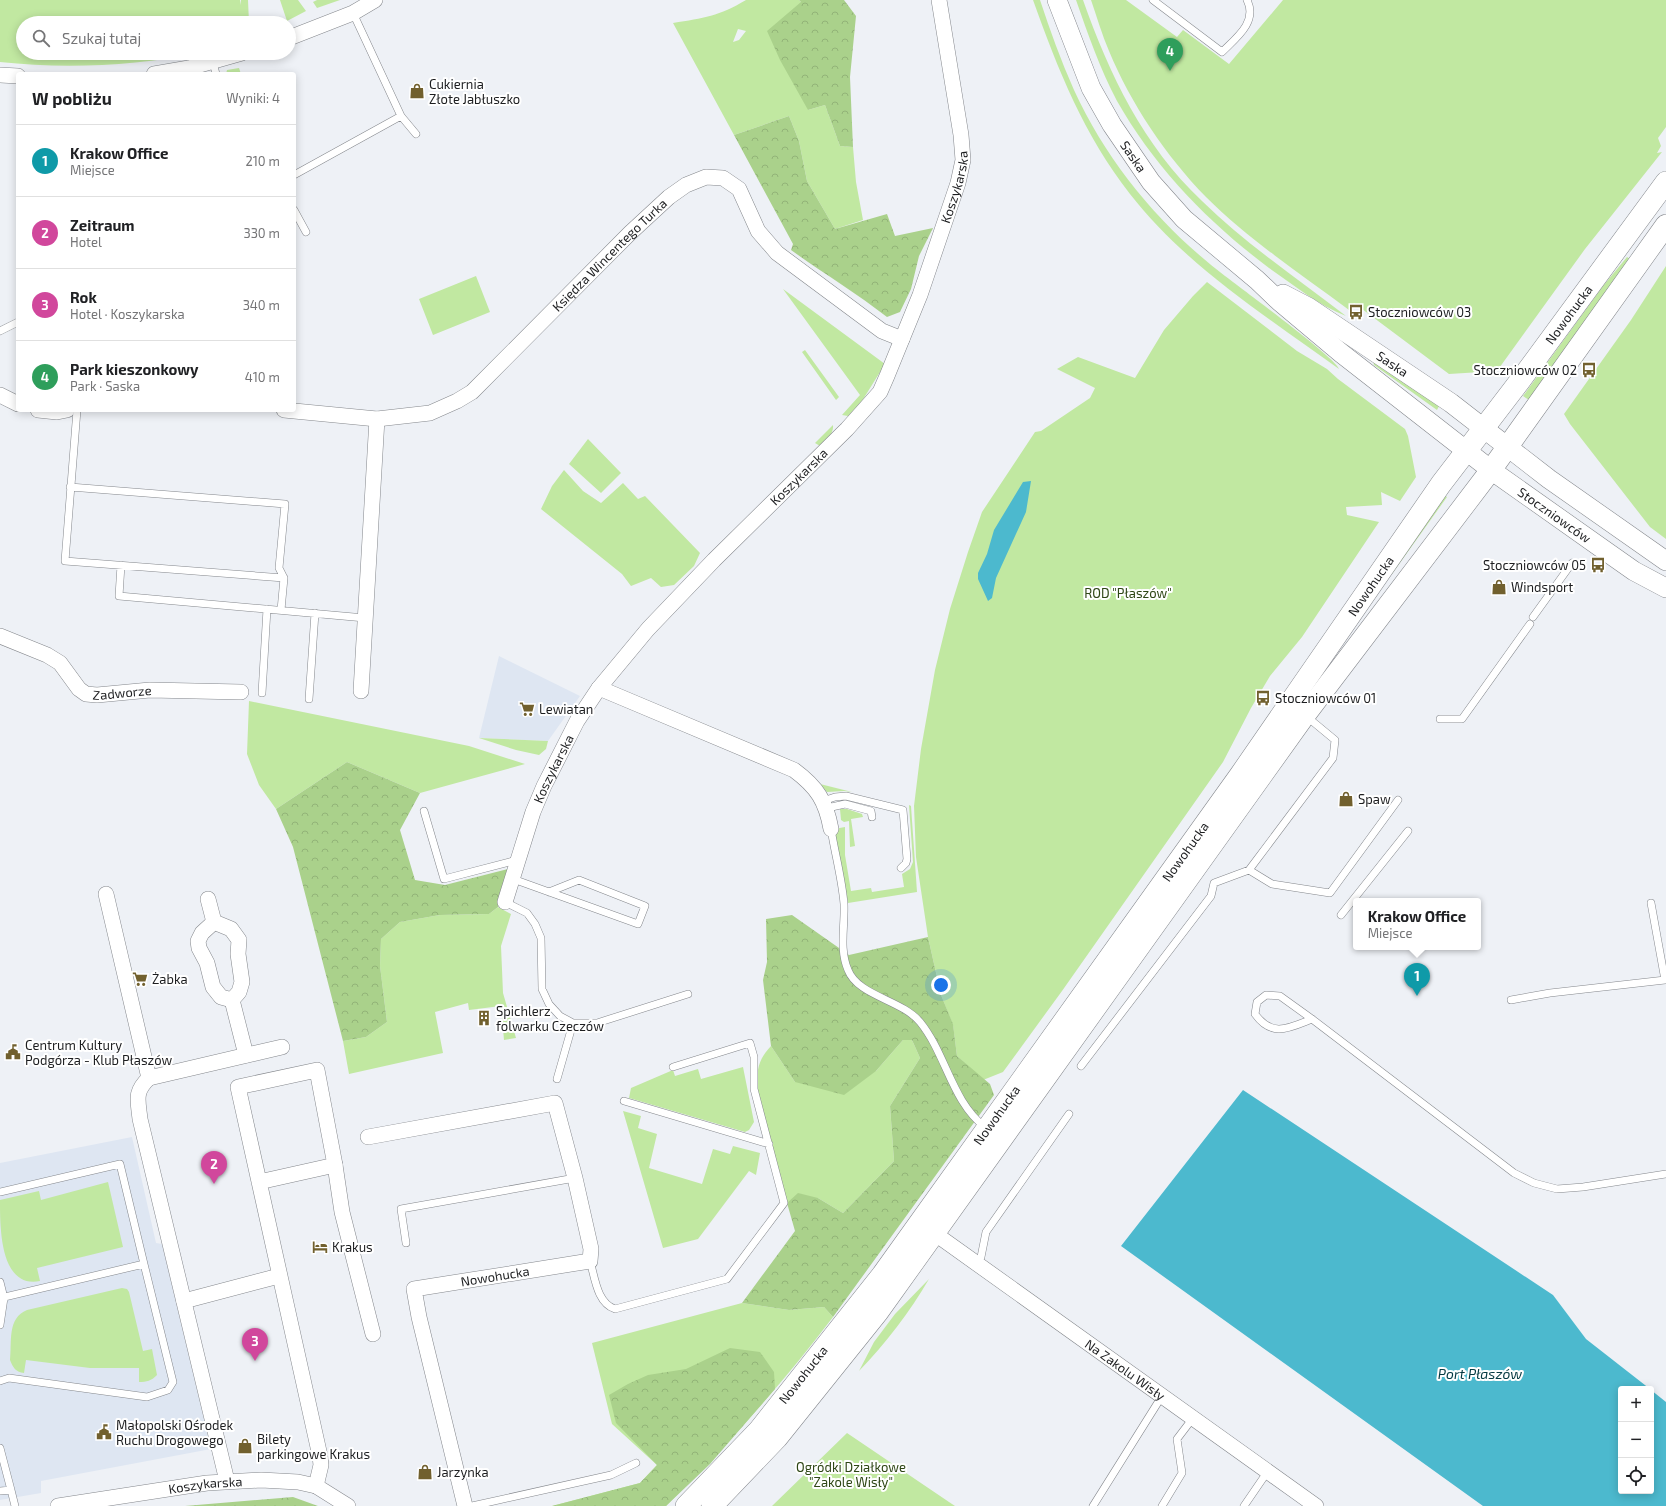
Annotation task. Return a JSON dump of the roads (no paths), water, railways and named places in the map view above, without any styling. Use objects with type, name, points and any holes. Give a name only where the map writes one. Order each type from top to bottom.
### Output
[{"type":"main road","name":"Nowohucka","points":[[686,1506],[769,1418],[882,1275],[1240,775],[1368,588],[1465,451],[1519,382],[1666,182]]},
{"type":"main road","name":"Nowohucka","points":[[712,1506],[777,1438],[878,1312],[1304,716],[1491,470],[1666,225]]},
{"type":"street","points":[[296,35],[353,14],[375,0]]},
{"type":"street","name":"Koszykarska","points":[[505,902],[533,812],[552,767],[577,721],[600,688],[653,624],[869,405],[880,392],[920,295],[958,183],[963,160],[961,135],[939,0]]},
{"type":"street","name":"Saska","points":[[1057,0],[1091,88],[1112,126],[1151,182],[1184,218],[1209,241],[1257,280],[1278,301],[1465,451]]},
{"type":"street","points":[[174,72],[214,68],[229,60]]},
{"type":"street","points":[[0,75],[16,76]]},
{"type":"street","name":"Księdza Wincentego Turka","points":[[296,411],[377,419],[430,413],[457,401],[472,392],[630,233],[663,202],[686,185],[706,177],[723,178],[739,189],[758,230],[777,254],[882,331],[902,339]]},
{"type":"street","name":"Saska","points":[[1257,280],[1308,307],[1451,403],[1484,427]]},
{"type":"street","points":[[0,395],[16,403]]},
{"type":"street","points":[[361,691],[377,419]]},
{"type":"street","name":"Stoczniowców","points":[[1484,427],[1549,479],[1666,561]]},
{"type":"street","name":"Stoczniowców","points":[[1465,451],[1618,560],[1666,588]]},
{"type":"street","name":"Zadworze","points":[[0,636],[47,655],[60,663],[79,689],[86,694],[97,695],[150,690],[241,692]]},
{"type":"street","points":[[600,688],[794,770],[813,786],[825,805],[831,829]]},
{"type":"street","points":[[106,894],[149,1078]]},
{"type":"street","points":[[208,899],[214,922]]},
{"type":"street","points":[[214,922],[231,929],[239,940],[238,954],[242,982],[239,992],[232,1000]]},
{"type":"street","points":[[214,922],[202,933],[198,940],[199,948],[207,963],[213,987],[221,997],[232,1000]]},
{"type":"street","points":[[232,1000],[246,1056]]},
{"type":"street","points":[[228,1481],[140,1119],[137,1095],[142,1085],[149,1078],[282,1047]]},
{"type":"street","points":[[316,1486],[321,1465],[320,1456],[238,1087],[317,1070],[335,1165],[342,1212],[372,1334]]},
{"type":"street","points":[[368,1137],[555,1103],[575,1178],[591,1249],[590,1261]]},
{"type":"street","points":[[259,1182],[335,1165]]},
{"type":"street","name":"Na Zakolu Wisły","points":[[934,1234],[1316,1506]]},
{"type":"street","name":"Nowohucka","points":[[465,1506],[419,1317],[414,1289],[590,1261]]},
{"type":"street","points":[[184,1301],[280,1276]]},
{"type":"street","name":"Koszykarska","points":[[58,1506],[228,1481],[282,1480],[316,1486],[348,1506]]},
{"type":"lane","points":[[1153,0],[1222,52],[1245,29],[1251,12],[1247,0]]},
{"type":"lane","points":[[353,14],[402,116],[416,134]]},
{"type":"lane","points":[[296,174],[402,116]]},
{"type":"lane","points":[[296,214],[306,232]]},
{"type":"lane","points":[[0,331],[16,323]]},
{"type":"lane","points":[[77,412],[65,561],[284,578]]},
{"type":"lane","points":[[70,486],[285,504],[279,568],[284,578],[281,610]]},
{"type":"lane","points":[[1533,617],[1572,563]]},
{"type":"lane","points":[[121,565],[118,596],[365,618]]},
{"type":"lane","points":[[262,693],[267,609]]},
{"type":"lane","points":[[309,699],[315,613]]},
{"type":"lane","points":[[1440,719],[1462,719],[1530,624]]},
{"type":"lane","points":[[1081,1066],[1211,896],[1214,883],[1249,870],[1333,758],[1335,740],[1304,716]]},
{"type":"lane","points":[[825,805],[835,797],[846,796],[903,810],[907,859],[906,863],[901,868]]},
{"type":"lane","points":[[1249,870],[1272,884],[1330,893],[1398,800]]},
{"type":"lane","points":[[825,805],[845,804],[871,811],[872,817]]},
{"type":"lane","points":[[424,811],[444,879],[493,865],[517,860]]},
{"type":"lane","points":[[831,829],[844,904],[843,946],[844,959],[848,972],[856,982],[866,990],[901,1007],[920,1022],[933,1043],[968,1112],[986,1128]]},
{"type":"lane","points":[[1355,898],[1408,831]]},
{"type":"lane","points":[[513,879],[549,892],[638,924],[645,906],[579,880],[549,892]]},
{"type":"lane","points":[[1341,915],[1353,900]]},
{"type":"lane","points":[[505,902],[527,913],[536,924],[541,938],[542,989],[549,1004],[560,1016],[572,1024],[597,1023],[688,994]]},
{"type":"lane","points":[[1511,1000],[1550,993],[1665,980],[1652,903]]},
{"type":"lane","points":[[1312,1019],[1284,1029],[1272,1029],[1261,1022],[1255,1014],[1257,1002],[1266,995],[1280,996],[1312,1019],[1514,1173],[1534,1183],[1557,1189],[1583,1187],[1666,1174]]},
{"type":"lane","points":[[557,1079],[572,1024]]},
{"type":"lane","points":[[590,1261],[602,1301],[608,1307],[616,1309],[727,1280],[784,1204],[754,1089],[754,1057],[750,1043],[673,1067]]},
{"type":"lane","points":[[624,1101],[769,1144]]},
{"type":"lane","points":[[976,1264],[981,1257],[986,1232],[1069,1114]]},
{"type":"lane","points":[[0,1192],[120,1164],[173,1382],[168,1390],[147,1397],[9,1378],[0,1381]]},
{"type":"lane","points":[[406,1243],[401,1209],[575,1178]]},
{"type":"lane","points":[[2,1298],[144,1264]]},
{"type":"lane","points":[[0,1282],[2,1298],[0,1325]]},
{"type":"lane","points":[[1093,1506],[1162,1396]]},
{"type":"lane","points":[[1162,1506],[1182,1473],[1177,1439],[1193,1418]]},
{"type":"lane","points":[[0,1448],[15,1506]]},
{"type":"lane","points":[[472,1506],[611,1474],[636,1463]]},
{"type":"lane","points":[[1244,1506],[1268,1472]]},
{"type":"lane","points":[[0,1491],[11,1490]]},
{"type":"water","points":[[1031,481],[1026,512],[996,578],[992,598],[988,601],[978,579],[978,573],[987,554],[994,530],[1023,482]]},
{"type":"water","name":"Port Płaszów","points":[[1243,1090],[1553,1295],[1586,1339],[1646,1386],[1618,1386],[1618,1494],[1654,1494],[1654,1392],[1666,1402],[1666,1506],[1483,1506],[1121,1246]]},
{"type":"place","name":"Park kieszonkowy","points":[[1170,71]]},
{"type":"place","name":"Cukiernia Złote Jabłuszko","points":[[417,91]]},
{"type":"place","name":"Stoczniowców 03","points":[[1356,312]]},
{"type":"place","name":"Stoczniowców 02","points":[[1589,370]]},
{"type":"place","name":"Stoczniowców 05","points":[[1598,565]]},
{"type":"place","name":"Windsport","points":[[1499,587]]},
{"type":"place","name":"Stoczniowców 01","points":[[1263,698]]},
{"type":"place","name":"Lewiatan","points":[[527,709]]},
{"type":"place","name":"Spaw","points":[[1346,799]]},
{"type":"place","name":"Żabka","points":[[140,979]]},
{"type":"place","name":"Krakow Office","points":[[1417,996]]},
{"type":"place","name":"Spichlerz folwarku Czeczów","points":[[484,1018]]},
{"type":"place","name":"Centrum Kultury Podgórza - Klub Płaszów","points":[[13,1052]]},
{"type":"place","name":"Zeitraum","points":[[214,1184]]},
{"type":"place","name":"Krakus","points":[[320,1247]]},
{"type":"place","name":"Rok","points":[[255,1361]]},
{"type":"place","name":"Małopolski Ośrodek Ruchu Drogowego","points":[[104,1432]]},
{"type":"place","name":"Bilety parkingowe Krakus","points":[[245,1446]]},
{"type":"place","name":"Jarzynka","points":[[425,1472]]},
{"type":"park label","name":"ROD \"Płaszów\"","points":[[1128,593]]},
{"type":"park label","name":"Ogródki Działkowe \"Zakole Wisły\"","points":[[851,1474]]}]
